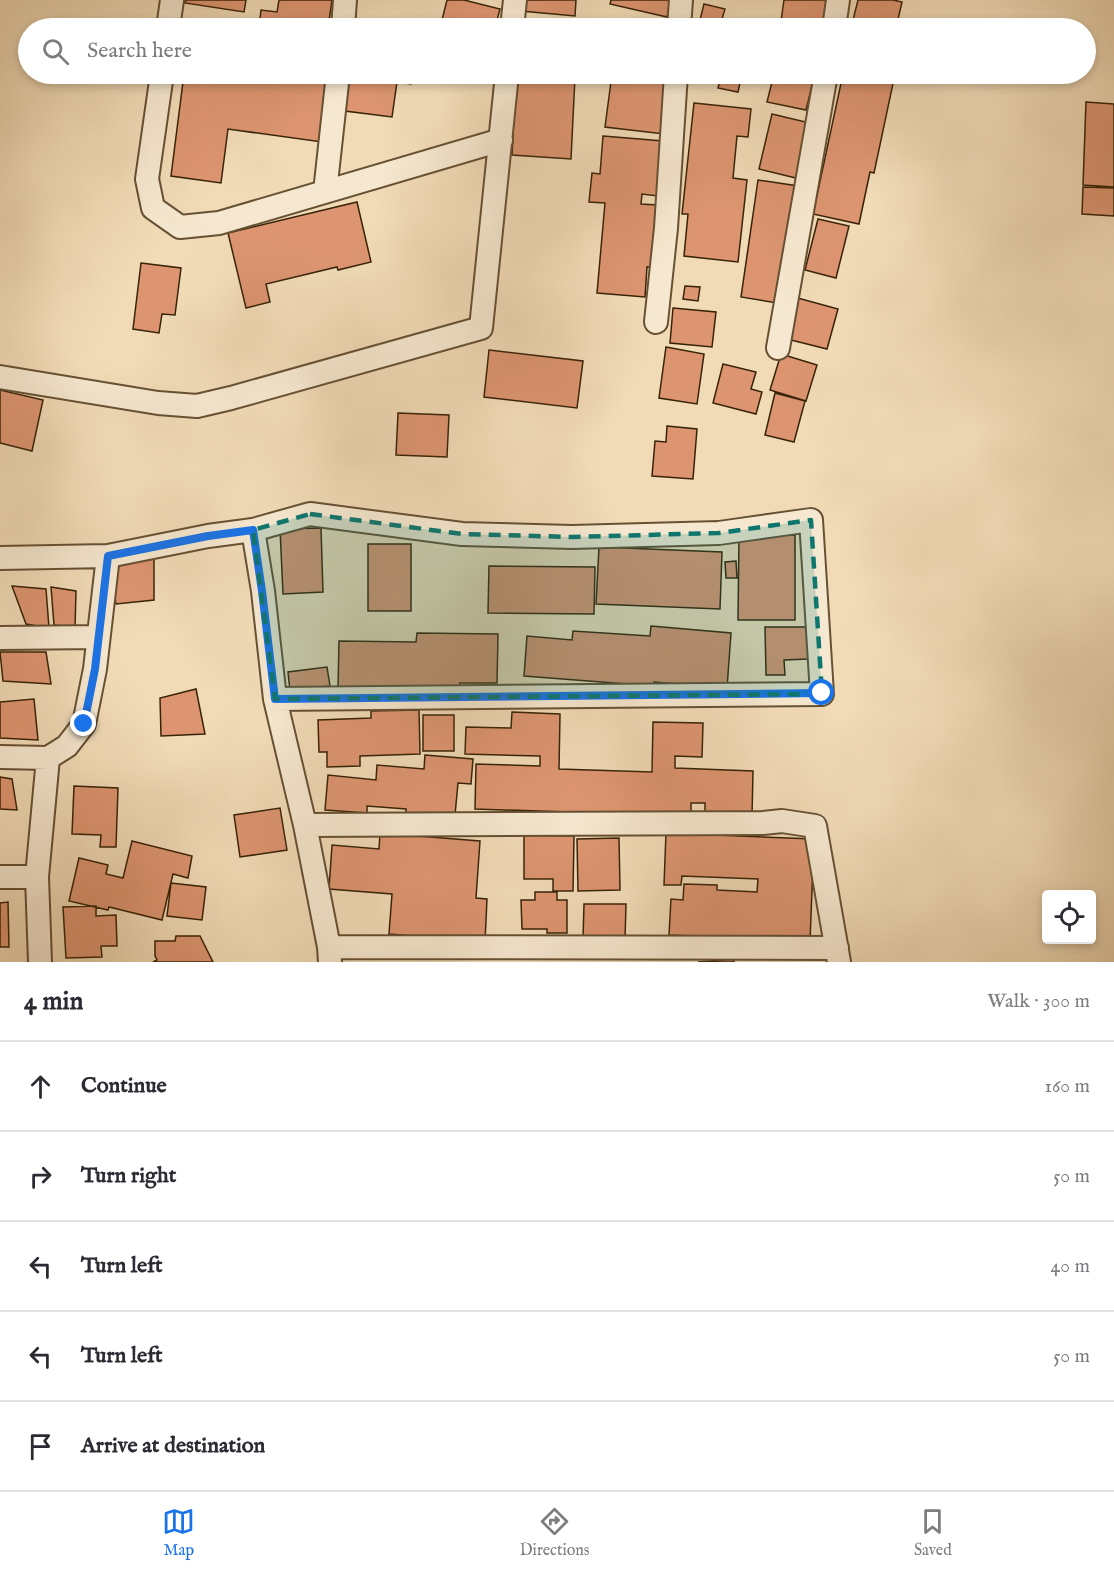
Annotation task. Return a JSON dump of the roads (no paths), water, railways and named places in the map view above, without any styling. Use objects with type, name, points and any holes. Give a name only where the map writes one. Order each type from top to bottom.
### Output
[{"type":"street","points":[[169,18],[172,0]]},
{"type":"street","points":[[343,18],[345,0]]},
{"type":"street","points":[[513,18],[514,0]]},
{"type":"street","points":[[680,18],[681,0]]},
{"type":"street","points":[[835,18],[838,0]]},
{"type":"street","points":[[161,84],[147,179],[153,208],[180,227],[219,223],[501,140]]},
{"type":"street","points":[[326,192],[337,84]]},
{"type":"street","points":[[0,377],[158,403],[197,406],[481,328],[506,84]]},
{"type":"street","points":[[656,322],[666,228],[675,84]]},
{"type":"street","points":[[778,348],[824,84]]},
{"type":"street","points":[[0,558],[108,556],[208,536],[253,530],[310,514],[462,534],[572,537],[719,533],[812,520],[822,693],[275,699]]},
{"type":"street","points":[[253,530],[275,699],[305,825],[330,955],[838,955],[815,826],[782,821],[762,823],[305,825]]},
{"type":"street","points":[[0,757],[48,758],[67,746],[84,724],[95,669],[108,556]]},
{"type":"street","points":[[0,638],[98,637]]},
{"type":"street","points":[[40,962],[37,877],[48,758]]},
{"type":"street","points":[[0,877],[37,877]]}]
